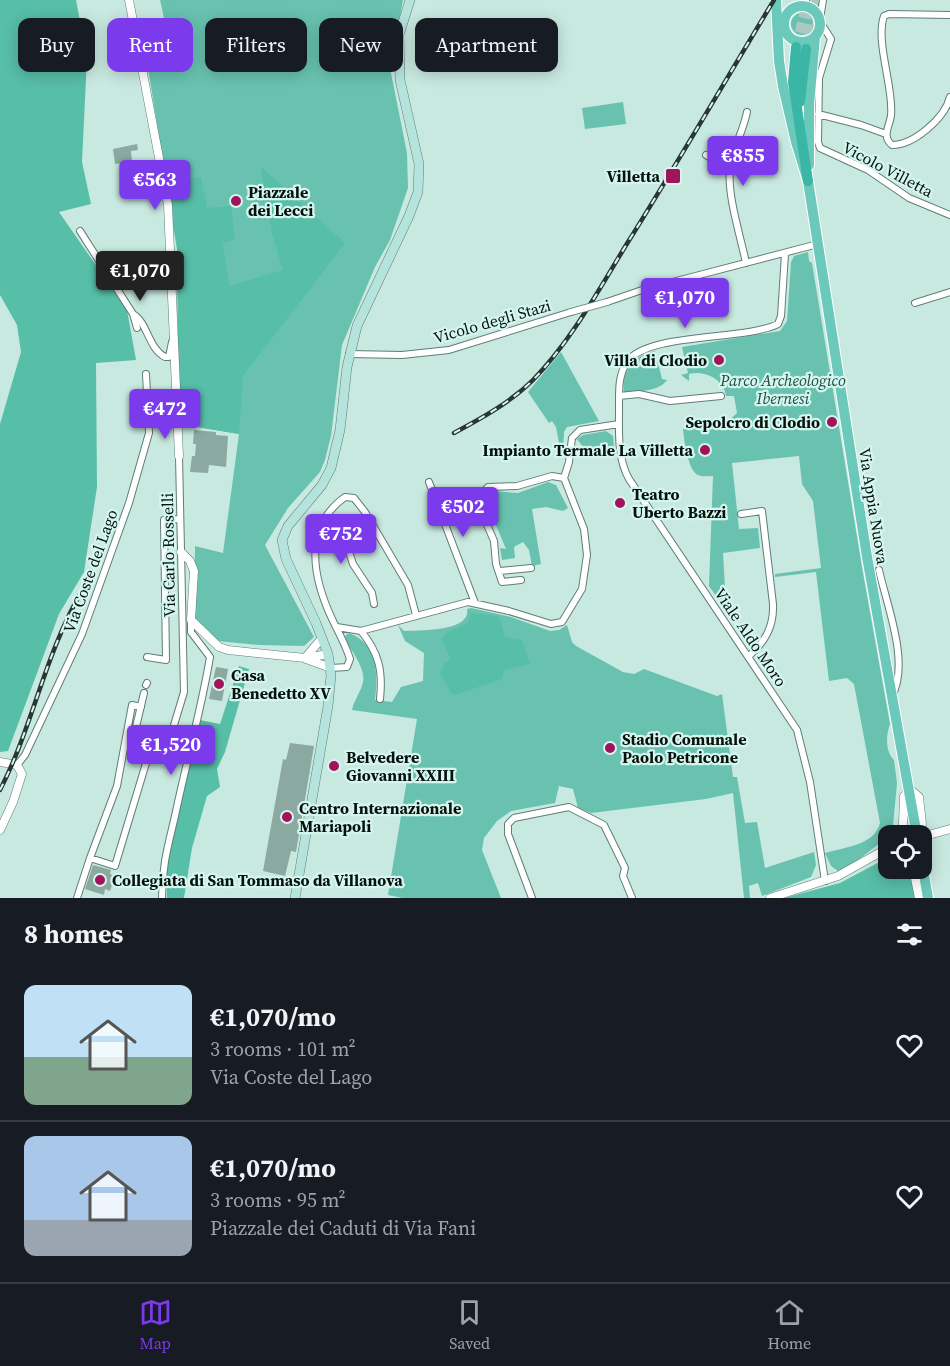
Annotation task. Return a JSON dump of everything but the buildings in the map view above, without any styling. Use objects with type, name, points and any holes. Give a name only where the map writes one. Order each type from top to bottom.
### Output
[{"type":"highway","points":[[801,48],[793,82],[808,181]]},
{"type":"main road","points":[[295,898],[328,706],[331,668],[322,638],[285,556],[282,540],[290,524],[324,481],[332,465],[340,430],[349,354],[365,305],[409,216],[418,192],[419,164],[400,80],[399,35],[410,0]]},
{"type":"main road","points":[[776,5],[786,30],[800,42],[816,36],[820,21],[813,9],[800,3],[786,16],[786,30],[783,86]]},
{"type":"main road","name":"Via Appia Nuova","points":[[776,5],[779,61],[783,86],[794,137],[808,181],[867,557],[917,825]]},
{"type":"main road","name":"Via Appia Nuova","points":[[808,181],[809,105],[816,36]]},
{"type":"main road","points":[[925,879],[928,898]]},
{"type":"street","points":[[129,0],[168,205],[179,456]]},
{"type":"street","points":[[823,0],[820,21],[830,35]]},
{"type":"street","points":[[950,15],[889,14],[884,16],[882,21],[885,69],[892,112],[886,134],[889,142],[896,145],[930,127],[941,117],[950,97]]},
{"type":"street","points":[[816,36],[830,35]]},
{"type":"street","name":"Vicolo Villetta","points":[[830,35],[831,39],[819,78],[818,142],[822,149],[868,170],[909,198],[950,215]]},
{"type":"street","points":[[747,112],[745,123],[736,141],[730,170],[731,189],[746,263],[819,244]]},
{"type":"street","points":[[818,114],[886,134]]},
{"type":"street","points":[[706,156],[730,170]]},
{"type":"street","points":[[80,231],[133,314],[146,330],[155,349],[162,356],[170,357],[174,338]]},
{"type":"street","name":"Viale Aldo Moro","points":[[785,254],[781,316],[778,324],[664,344],[637,353],[629,360],[623,370],[619,396],[620,454],[626,474],[790,717],[800,737],[825,880]]},
{"type":"street","name":"Vicolo degli Stazi","points":[[349,354],[402,355],[449,350],[642,290],[746,263]]},
{"type":"street","points":[[915,303],[950,292]]},
{"type":"street","points":[[133,314],[137,328]]},
{"type":"street","name":"Via Coste del Lago","points":[[17,765],[25,755],[82,634],[126,513],[149,432],[146,374]]},
{"type":"street","points":[[619,396],[639,394],[670,401],[721,396]]},
{"type":"street","points":[[337,627],[361,631],[460,603],[475,603],[551,624],[559,624],[567,617],[582,589],[587,555],[584,529],[564,478],[575,432],[619,424]]},
{"type":"street","name":"Via Carlo Rosselli","points":[[150,750],[165,755],[184,694],[179,456]]},
{"type":"street","points":[[521,580],[502,582],[496,564],[494,541],[478,499],[483,490],[492,486],[520,485],[549,477],[564,478]]},
{"type":"street","points":[[429,482],[475,603]]},
{"type":"street","points":[[304,658],[331,668],[347,667],[350,662],[325,597],[315,559],[316,537],[326,518],[345,497],[352,497],[359,503],[410,590],[416,615]]},
{"type":"street","points":[[741,514],[762,511],[773,604],[769,632],[748,657]]},
{"type":"street","points":[[326,518],[342,530],[353,564],[372,593],[374,604]]},
{"type":"street","points":[[147,657],[166,660],[164,520],[180,519]]},
{"type":"street","points":[[162,898],[162,870],[190,746],[204,698],[210,657],[191,632],[194,571],[190,561],[181,552]]},
{"type":"street","points":[[500,571],[531,568]]},
{"type":"street","points":[[879,570],[899,653],[899,681],[892,696]]},
{"type":"street","points":[[191,620],[219,647],[248,654],[304,658],[328,654]]},
{"type":"street","points":[[361,631],[371,644],[380,664],[380,699]]},
{"type":"street","points":[[304,658],[322,638]]},
{"type":"street","points":[[90,858],[115,866],[150,750],[132,744],[144,693]]},
{"type":"street","points":[[77,898],[117,786],[132,705],[141,707]]},
{"type":"street","points":[[0,762],[17,765],[21,771],[21,778],[0,830]]},
{"type":"street","points":[[903,825],[903,798],[909,791]]},
{"type":"street","points":[[532,898],[507,829],[511,820],[569,807],[604,825],[625,868],[623,876],[632,898]]},
{"type":"street","points":[[932,833],[950,830]]},
{"type":"street","points":[[770,898],[846,872],[878,854]]},
{"type":"street","points":[[915,879],[919,898]]},
{"type":"green space","points":[[0,0],[76,0],[79,18],[18,18],[18,72],[86,72],[82,162],[91,204],[59,212],[127,310],[136,360],[96,363],[97,487],[84,572],[59,614],[8,751],[0,752],[0,424],[21,352],[17,325],[0,295]]},
{"type":"green space","points":[[160,0],[403,0],[400,18],[319,18],[319,72],[391,72],[407,153],[408,188],[390,240],[375,267],[342,345],[331,436],[325,460],[320,472],[288,508],[265,545],[314,637],[304,646],[217,641],[194,618],[195,546],[223,553],[239,434],[179,424],[177,248],[149,72],[193,72],[193,18],[164,18]]},
{"type":"green space","points":[[798,13],[806,13],[813,20],[813,28],[806,35],[798,35],[791,28],[791,20]]},
{"type":"green space","points":[[623,102],[626,124],[585,129],[582,108]]},
{"type":"green space","points":[[261,167],[345,243],[243,376],[239,434],[179,424],[177,248],[166,184],[201,177],[207,208],[231,206],[235,240],[223,243],[229,286],[283,270],[272,234]]},
{"type":"green space","name":"Parco Archeologico Ibernesi","points":[[808,252],[809,261],[812,263],[890,724],[887,738],[888,748],[894,760],[897,783],[893,825],[879,825],[854,684],[847,678],[829,681],[816,572],[775,577],[775,574],[821,568],[813,501],[802,484],[799,456],[732,463],[739,529],[758,528],[760,548],[723,553],[726,604],[723,606],[709,586],[713,476],[698,475],[692,468],[687,455],[683,429],[724,425],[737,413],[734,396],[726,396],[721,385],[712,377],[701,373],[689,374],[689,381],[681,375],[688,373],[682,347],[780,331],[787,321],[791,262],[794,256]]},
{"type":"green space","points":[[655,351],[662,379],[667,380],[654,389],[624,392],[625,377],[630,365],[641,356]]},
{"type":"green space","points":[[561,352],[599,421],[567,427],[564,432],[563,454],[561,454],[556,427],[552,421],[549,423],[528,392]]},
{"type":"green space","points":[[606,431],[613,436],[615,458],[601,450],[586,451],[577,439],[583,435]]},
{"type":"green space","points":[[548,482],[556,485],[568,508],[563,511],[546,507],[532,509],[541,564],[532,566],[529,550],[523,542],[514,547],[515,558],[502,560],[500,548],[506,549],[490,511],[484,511],[485,497],[494,491],[518,493]]},
{"type":"green space","points":[[467,609],[511,617],[550,631],[559,630],[567,625],[572,642],[576,646],[623,672],[634,674],[644,669],[717,696],[722,694],[733,777],[737,777],[745,823],[757,822],[765,868],[814,852],[816,865],[811,877],[762,896],[758,883],[749,886],[750,898],[744,898],[733,793],[706,799],[591,813],[578,808],[573,789],[559,786],[555,803],[511,811],[497,821],[484,838],[482,850],[501,898],[402,898],[388,895],[417,719],[352,710],[362,686],[363,677],[360,665],[345,638],[349,633],[366,644],[376,670],[375,700],[392,702],[401,687],[423,681],[424,653],[405,641],[398,625],[404,631],[432,630],[453,626],[466,617]]},
{"type":"green space","points":[[471,613],[497,616],[505,637],[522,640],[530,664],[504,670],[502,679],[455,695],[451,693],[440,673],[445,663],[450,660],[442,638],[448,632],[468,623]]},
{"type":"green space","points":[[239,666],[249,669],[225,752],[217,769],[220,787],[207,796],[192,848],[184,898],[167,898],[166,867],[200,720],[220,724]]},
{"type":"green space","name":"Parco Archeologico Ibernesi","points":[[878,828],[878,845],[841,873],[831,866],[825,853],[866,841]]},
{"type":"green space","points":[[878,863],[878,879],[911,879],[915,898],[784,898],[840,883]]},
{"type":"tunnel","points":[[796,47],[808,0]]},
{"type":"tunnel","points":[[806,49],[811,18],[817,0]]},
{"type":"railway","points":[[454,433],[506,402],[533,380],[573,331],[774,0]]},
{"type":"railway","points":[[0,790],[22,741],[58,639],[82,591]]},
{"type":"place","name":"Villetta","points":[[673,176]]},
{"type":"place","name":"Piazzale dei Lecci","points":[[236,201]]},
{"type":"place","name":"Villa di Clodio","points":[[719,360]]},
{"type":"place","name":"Sepolcro di Clodio","points":[[832,422]]},
{"type":"place","name":"Impianto Termale La Villetta","points":[[705,450]]},
{"type":"place","name":"Teatro Uberto Bazzi","points":[[620,503]]},
{"type":"place","name":"Casa Benedetto XV","points":[[219,684]]},
{"type":"place","name":"Stadio Comunale Paolo Petricone","points":[[610,748]]},
{"type":"place","name":"Belvedere Giovanni XXIII","points":[[334,766]]},
{"type":"place","name":"Centro Internazionale Mariapoli","points":[[287,817]]},
{"type":"place","name":"Collegiata di San Tommaso da Villanova","points":[[100,880]]}]
